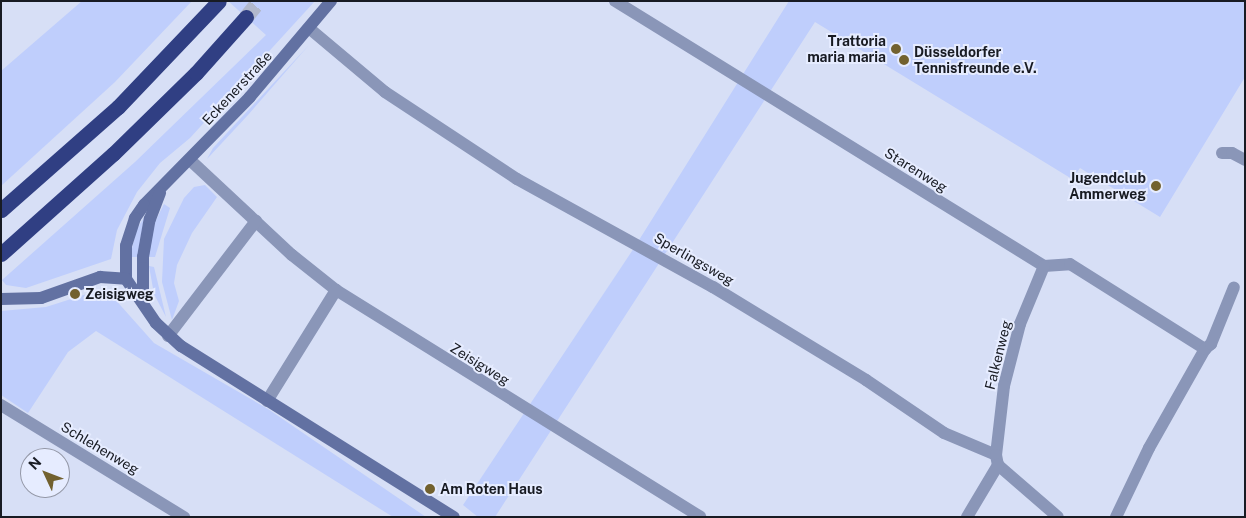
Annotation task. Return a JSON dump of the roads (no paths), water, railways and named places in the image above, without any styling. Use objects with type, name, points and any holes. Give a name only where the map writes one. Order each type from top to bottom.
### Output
[{"type":"highway","points":[[1,210],[118,107],[219,1]]},
{"type":"highway","points":[[1,254],[113,154],[196,73],[246,17]]},
{"type":"street","name":"Eckenerstraße","points":[[126,279],[124,257],[130,230],[144,205],[161,191],[190,160],[310,29],[331,1]]},
{"type":"street","name":"Starenweg","points":[[615,1],[1044,266]]},
{"type":"street","name":"Sperlingsweg","points":[[310,29],[385,92],[517,179],[714,287],[866,380],[944,433],[997,460],[1058,517]]},
{"type":"street","points":[[1222,153],[1232,153],[1245,160]]},
{"type":"street","name":"Zeisigweg","points":[[190,160],[256,221],[336,290],[700,517]]},
{"type":"street","name":"Eckenerstraße","points":[[143,303],[143,257],[150,219],[161,191]]},
{"type":"street","points":[[168,336],[256,221]]},
{"type":"street","points":[[1044,266],[1070,264],[1205,349]]},
{"type":"street","name":"Falkenweg","points":[[967,517],[997,460],[1004,386],[1020,324],[1044,266]]},
{"type":"street","points":[[1,299],[28,301],[100,277],[126,279],[168,336],[267,401],[454,517]]},
{"type":"street","points":[[1116,517],[1149,448],[1205,349],[1211,344],[1234,287]]},
{"type":"street","points":[[267,401],[336,290]]},
{"type":"street","name":"Schlehenweg","points":[[1,405],[184,517]]},
{"type":"tunnel","points":[[246,17],[259,1]]},
{"type":"place","name":"Trattoria maria maria","points":[[896,49]]},
{"type":"place","name":"Düsseldorfer Tennisfreunde e.V.","points":[[904,60]]},
{"type":"place","name":"Jugendclub Ammerweg","points":[[1156,186]]},
{"type":"place","name":"Zeisigweg","points":[[75,294]]},
{"type":"place","name":"Am Roten Haus","points":[[430,489]]}]
